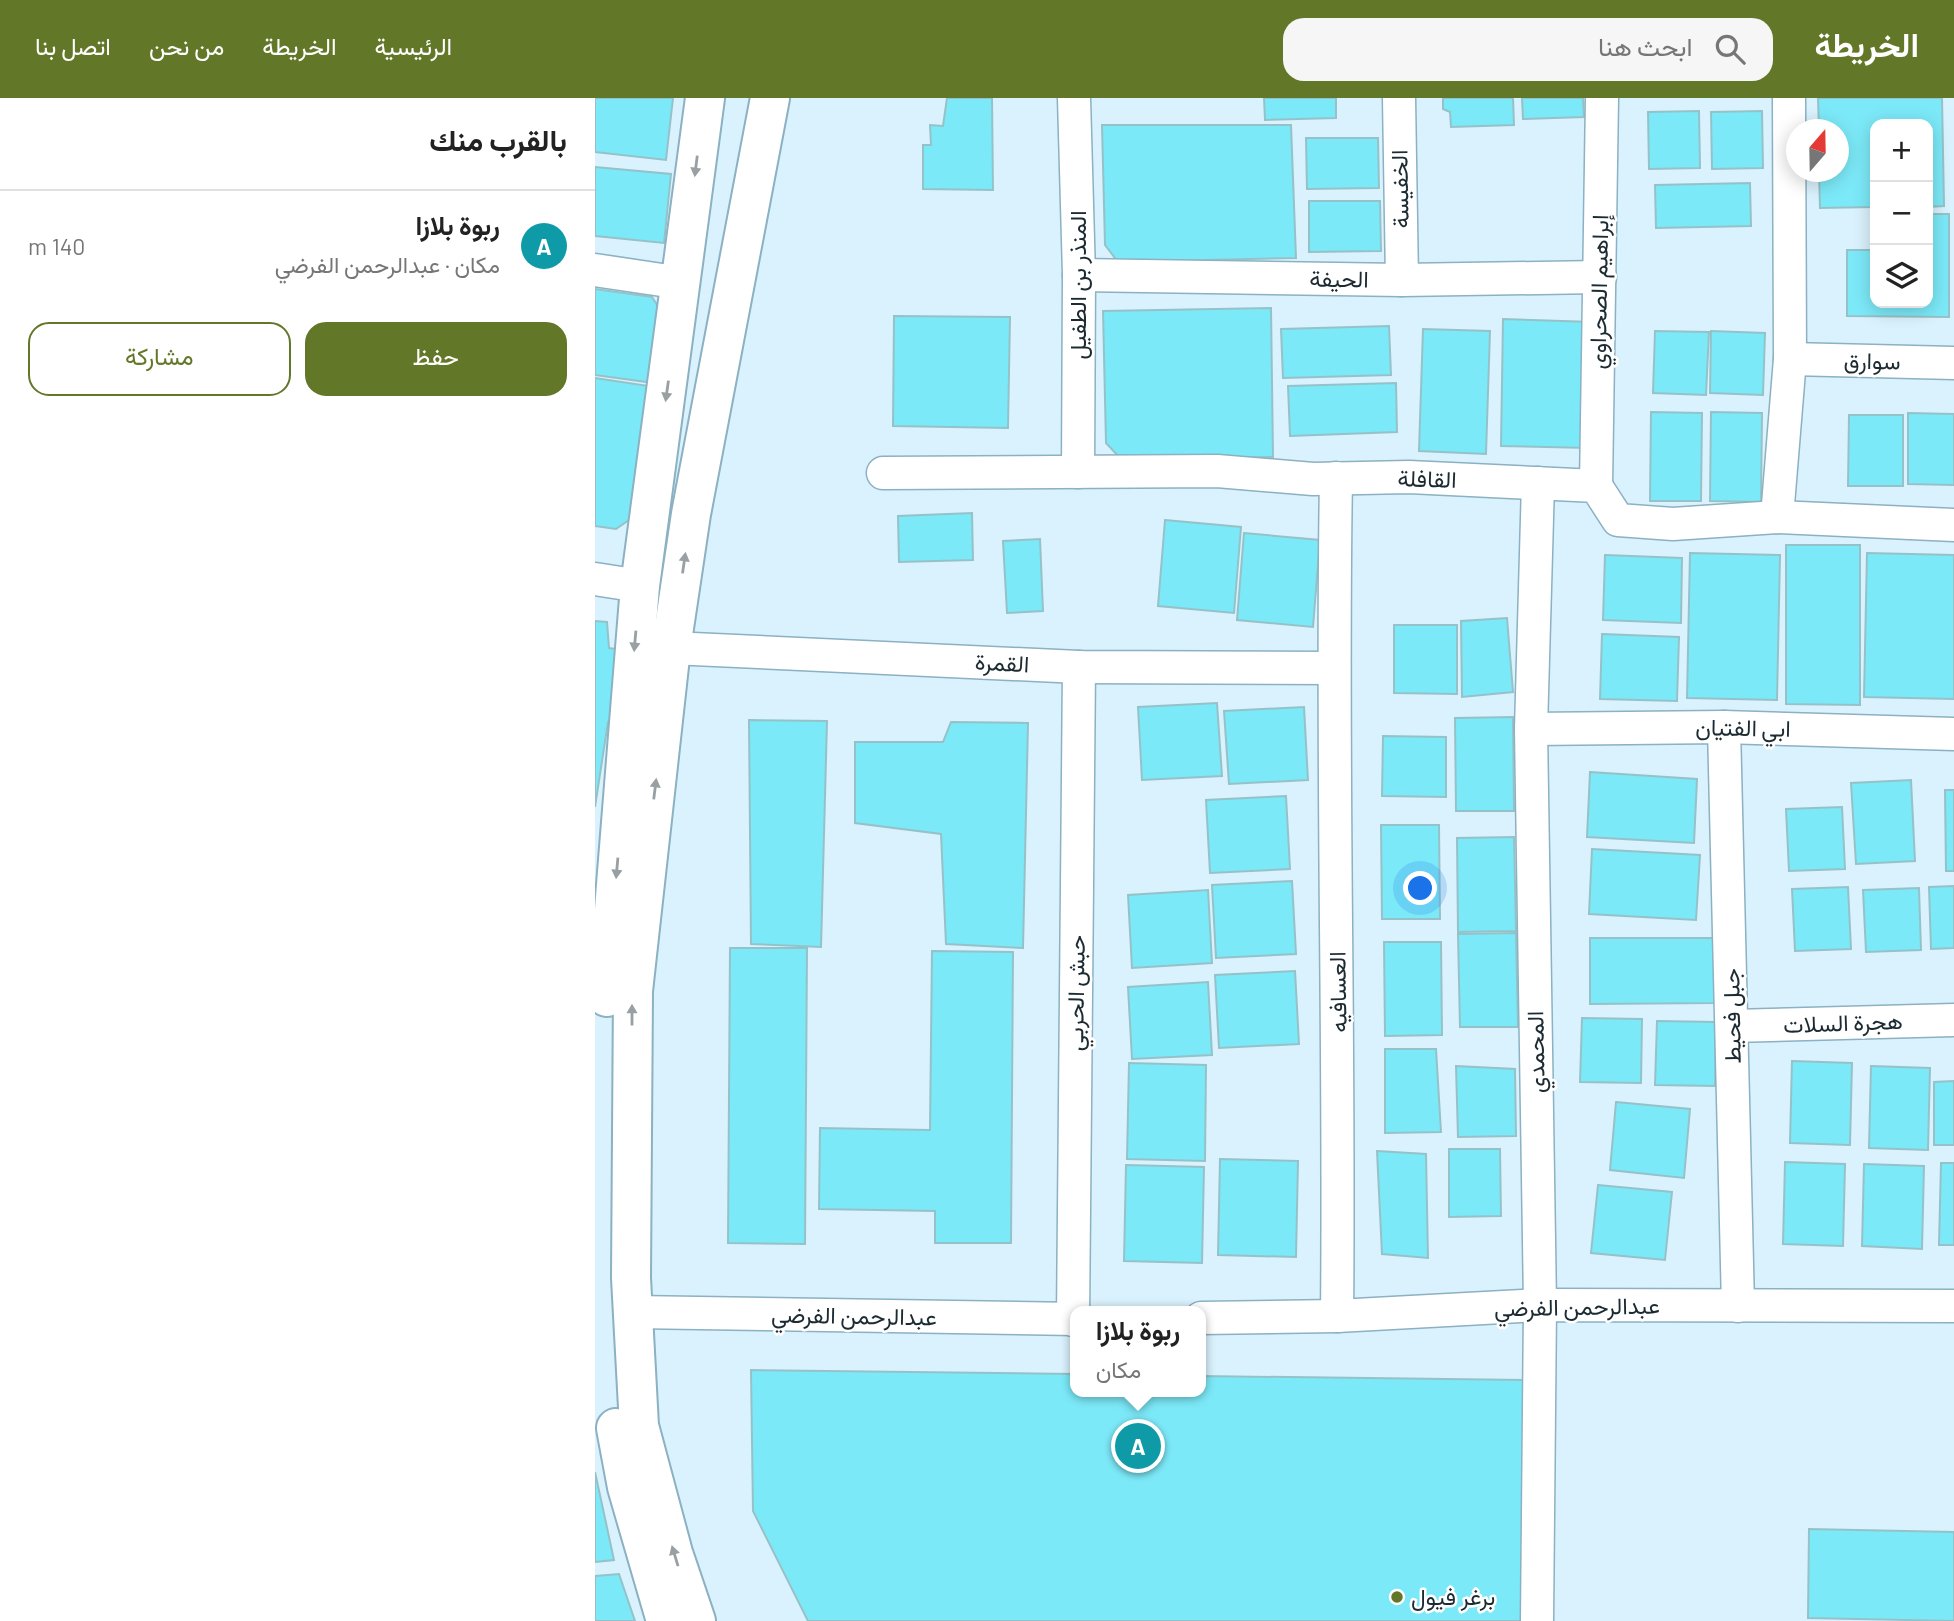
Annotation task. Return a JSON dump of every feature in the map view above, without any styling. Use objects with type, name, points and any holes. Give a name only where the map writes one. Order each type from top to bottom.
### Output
[{"type":"street","points":[[666,1621],[627,1486],[605,1423],[601,993],[640,586],[705,98]]},
{"type":"street","points":[[696,1621],[673,1553],[639,1426],[633,1312],[633,991],[671,648],[691,514],[770,98]]},
{"type":"street","name":"المنذر بن الطفيل","points":[[1074,98],[1079,275],[1077,472]]},
{"type":"street","name":"الخفيسة","points":[[1399,98],[1402,280]]},
{"type":"street","name":"إبراهيم الصحراوي","points":[[1596,486],[1602,98]]},
{"type":"street","points":[[1777,517],[1790,359],[1789,98]]},
{"type":"street","points":[[595,270],[682,283]]},
{"type":"street","name":"الحيفة","points":[[1079,275],[1402,280],[1600,277]]},
{"type":"street","name":"سوارق","points":[[1790,359],[1954,363]]},
{"type":"street","name":"القافلة","points":[[883,473],[1217,471],[1313,479],[1409,477],[1596,486]]},
{"type":"street","name":"العسافيه","points":[[1335,478],[1332,668],[1339,1071],[1337,1316]]},
{"type":"street","name":"المحمدي","points":[[1537,1621],[1539,1305],[1531,729],[1538,483]]},
{"type":"street","points":[[1596,486],[1618,520],[1673,524],[1777,517],[1954,525]]},
{"type":"street","points":[[595,579],[640,586]]},
{"type":"street","name":"القمرة","points":[[671,648],[1079,667],[1332,668]]},
{"type":"street","name":"حبش الحربي","points":[[1074,1306],[1079,667]]},
{"type":"street","name":"ابي الفتيان","points":[[1531,729],[1724,727],[1954,734]]},
{"type":"street","name":"جبل فحيط","points":[[1724,727],[1738,1306]]},
{"type":"street","name":"هجرة السلات","points":[[1732,1026],[1954,1020]]},
{"type":"street","name":"عبدالرحمن الفرضي","points":[[1206,1318],[1337,1316],[1539,1305],[1954,1306]]},
{"type":"street","name":"عبدالرحمن الفرضي","points":[[633,1312],[1070,1320]]},
{"type":"building","points":[[595,98],[673,98],[666,160],[595,152]]},
{"type":"building","points":[[947,98],[992,98],[993,190],[923,189],[923,145],[931,145],[930,125],[943,126]]},
{"type":"building","points":[[1264,98],[1336,98],[1336,118],[1265,120]]},
{"type":"building","points":[[1443,98],[1513,98],[1514,125],[1451,127],[1450,112],[1443,109]]},
{"type":"building","points":[[1522,98],[1583,98],[1584,117],[1523,119]]},
{"type":"building","points":[[1818,98],[1942,98],[1944,206],[1933,207],[1933,119],[1870,119],[1870,207],[1820,208],[1819,182],[1849,182],[1849,119],[1819,119]]},
{"type":"building","points":[[1699,111],[1700,168],[1649,169],[1648,112]]},
{"type":"building","points":[[1762,111],[1763,168],[1712,169],[1711,112]]},
{"type":"building","points":[[1102,125],[1291,125],[1296,258],[1118,262],[1105,245]]},
{"type":"building","points":[[1306,138],[1378,138],[1379,188],[1307,189]]},
{"type":"building","points":[[595,167],[671,174],[664,243],[595,236]]},
{"type":"building","points":[[1750,183],[1751,226],[1656,228],[1655,185]]},
{"type":"building","points":[[1309,201],[1380,201],[1381,251],[1309,252]]},
{"type":"building","points":[[1933,214],[1949,214],[1949,317],[1847,316],[1847,250],[1870,250],[1870,308],[1933,308]]},
{"type":"building","points":[[595,289],[652,297],[663,314],[654,383],[595,375]]},
{"type":"building","points":[[1271,308],[1273,457],[1121,459],[1106,443],[1103,311]]},
{"type":"building","points":[[894,316],[1010,317],[1008,428],[893,426]]},
{"type":"building","points":[[1503,319],[1592,322],[1589,448],[1501,446]]},
{"type":"building","points":[[1389,326],[1391,375],[1283,378],[1281,329]]},
{"type":"building","points":[[1423,329],[1490,331],[1486,454],[1419,451]]},
{"type":"building","points":[[1655,331],[1709,332],[1706,395],[1653,393]]},
{"type":"building","points":[[1711,331],[1765,333],[1763,395],[1710,393]]},
{"type":"building","points":[[595,378],[649,386],[632,518],[616,529],[595,526]]},
{"type":"building","points":[[1396,383],[1397,432],[1290,436],[1288,386]]},
{"type":"building","points":[[1651,412],[1702,413],[1701,501],[1650,501]]},
{"type":"building","points":[[1711,412],[1762,413],[1761,502],[1710,501]]},
{"type":"building","points":[[1908,413],[1954,414],[1954,485],[1908,484]]},
{"type":"building","points":[[1849,415],[1903,415],[1903,486],[1848,486]]},
{"type":"building","points":[[972,513],[973,560],[899,562],[898,516]]},
{"type":"building","points":[[1165,520],[1241,527],[1234,613],[1158,606]]},
{"type":"building","points":[[1244,533],[1320,540],[1313,627],[1237,620]]},
{"type":"building","points":[[1040,539],[1043,611],[1007,613],[1003,541]]},
{"type":"building","points":[[1786,545],[1860,545],[1860,705],[1786,704]]},
{"type":"building","points":[[1690,553],[1780,555],[1777,700],[1687,698]]},
{"type":"building","points":[[1867,553],[1954,555],[1954,699],[1864,697]]},
{"type":"building","points":[[1605,555],[1682,558],[1681,623],[1603,620]]},
{"type":"building","points":[[1507,618],[1513,692],[1462,697],[1461,621]]},
{"type":"building","points":[[595,621],[607,622],[609,648],[625,650],[618,724],[608,722],[595,807]]},
{"type":"building","points":[[1394,625],[1457,625],[1457,694],[1394,693]]},
{"type":"building","points":[[1602,634],[1679,637],[1677,701],[1600,699]]},
{"type":"building","points":[[1217,703],[1222,776],[1142,780],[1138,707]]},
{"type":"building","points":[[1304,707],[1308,780],[1229,784],[1224,711]]},
{"type":"building","points":[[1513,717],[1514,811],[1456,811],[1455,718]]},
{"type":"building","points":[[749,720],[827,721],[821,947],[751,944]]},
{"type":"building","points":[[951,722],[1028,723],[1023,948],[946,944],[941,834],[855,823],[855,742],[943,742]]},
{"type":"building","points":[[1383,736],[1446,737],[1446,797],[1382,796]]},
{"type":"building","points":[[1590,772],[1697,779],[1694,843],[1587,837]]},
{"type":"building","points":[[1911,780],[1915,861],[1856,864],[1851,783]]},
{"type":"building","points":[[1945,790],[1954,790],[1954,871],[1946,871]]},
{"type":"building","points":[[1286,796],[1290,869],[1210,873],[1206,800]]},
{"type":"building","points":[[1842,807],[1845,869],[1789,871],[1786,809]]},
{"type":"building","points":[[1381,825],[1439,825],[1440,919],[1382,919]]},
{"type":"building","points":[[1514,837],[1516,931],[1458,932],[1457,838]]},
{"type":"building","points":[[1592,849],[1700,855],[1696,920],[1589,914]]},
{"type":"building","points":[[1292,881],[1296,954],[1216,958],[1212,885]]},
{"type":"building","points":[[1954,886],[1954,948],[1931,949],[1929,887]]},
{"type":"building","points":[[1848,887],[1851,949],[1795,951],[1792,889]]},
{"type":"building","points":[[1919,888],[1921,950],[1866,952],[1863,890]]},
{"type":"building","points":[[1208,890],[1212,963],[1132,968],[1128,895]]},
{"type":"building","points":[[1516,933],[1518,1027],[1460,1027],[1458,934]]},
{"type":"building","points":[[1590,938],[1716,938],[1716,1003],[1590,1004]]},
{"type":"building","points":[[1384,942],[1441,942],[1442,1035],[1385,1036]]},
{"type":"building","points":[[730,948],[807,948],[805,1244],[728,1243]]},
{"type":"building","points":[[932,951],[1013,952],[1011,1243],[935,1243],[935,1211],[819,1209],[820,1128],[930,1130]]},
{"type":"building","points":[[1295,971],[1299,1044],[1219,1048],[1215,975]]},
{"type":"building","points":[[1208,982],[1212,1055],[1132,1059],[1128,987]]},
{"type":"building","points":[[1582,1018],[1642,1019],[1641,1083],[1580,1082]]},
{"type":"building","points":[[1657,1021],[1716,1022],[1715,1086],[1655,1085]]},
{"type":"building","points":[[1385,1049],[1436,1049],[1441,1132],[1385,1133]]},
{"type":"building","points":[[1792,1061],[1852,1063],[1850,1145],[1790,1143]]},
{"type":"building","points":[[1129,1063],[1206,1065],[1205,1161],[1127,1159]]},
{"type":"building","points":[[1456,1066],[1515,1069],[1516,1136],[1458,1137]]},
{"type":"building","points":[[1871,1066],[1930,1068],[1928,1150],[1869,1148]]},
{"type":"building","points":[[1954,1081],[1954,1145],[1934,1145],[1934,1082]]},
{"type":"building","points":[[1616,1102],[1690,1109],[1684,1178],[1610,1170]]},
{"type":"building","points":[[1449,1149],[1500,1149],[1501,1216],[1449,1217]]},
{"type":"building","points":[[1377,1151],[1426,1154],[1428,1258],[1382,1254]]},
{"type":"building","points":[[1220,1159],[1298,1161],[1296,1257],[1218,1255]]},
{"type":"building","points":[[1785,1162],[1845,1164],[1843,1246],[1783,1244]]},
{"type":"building","points":[[1941,1163],[1954,1163],[1954,1245],[1939,1245]]},
{"type":"building","points":[[1864,1164],[1924,1166],[1922,1249],[1862,1246]]},
{"type":"building","points":[[1126,1165],[1204,1167],[1202,1263],[1124,1261]]},
{"type":"building","points":[[1598,1185],[1672,1192],[1665,1260],[1591,1253]]},
{"type":"building","points":[[751,1370],[1070,1374],[1070,1397],[1206,1397],[1206,1376],[1524,1380],[1521,1621],[808,1621],[753,1511]]},
{"type":"building","points":[[595,1472],[614,1560],[595,1562]]},
{"type":"building","points":[[1809,1529],[1954,1532],[1954,1621],[1808,1618]]},
{"type":"building","points":[[619,1574],[635,1621],[595,1621],[595,1576]]},
{"type":"place","name":"ربوة بلازا","points":[[1138,1446]]},
{"type":"place","name":"برغر فيول","points":[[1397,1597]]}]
